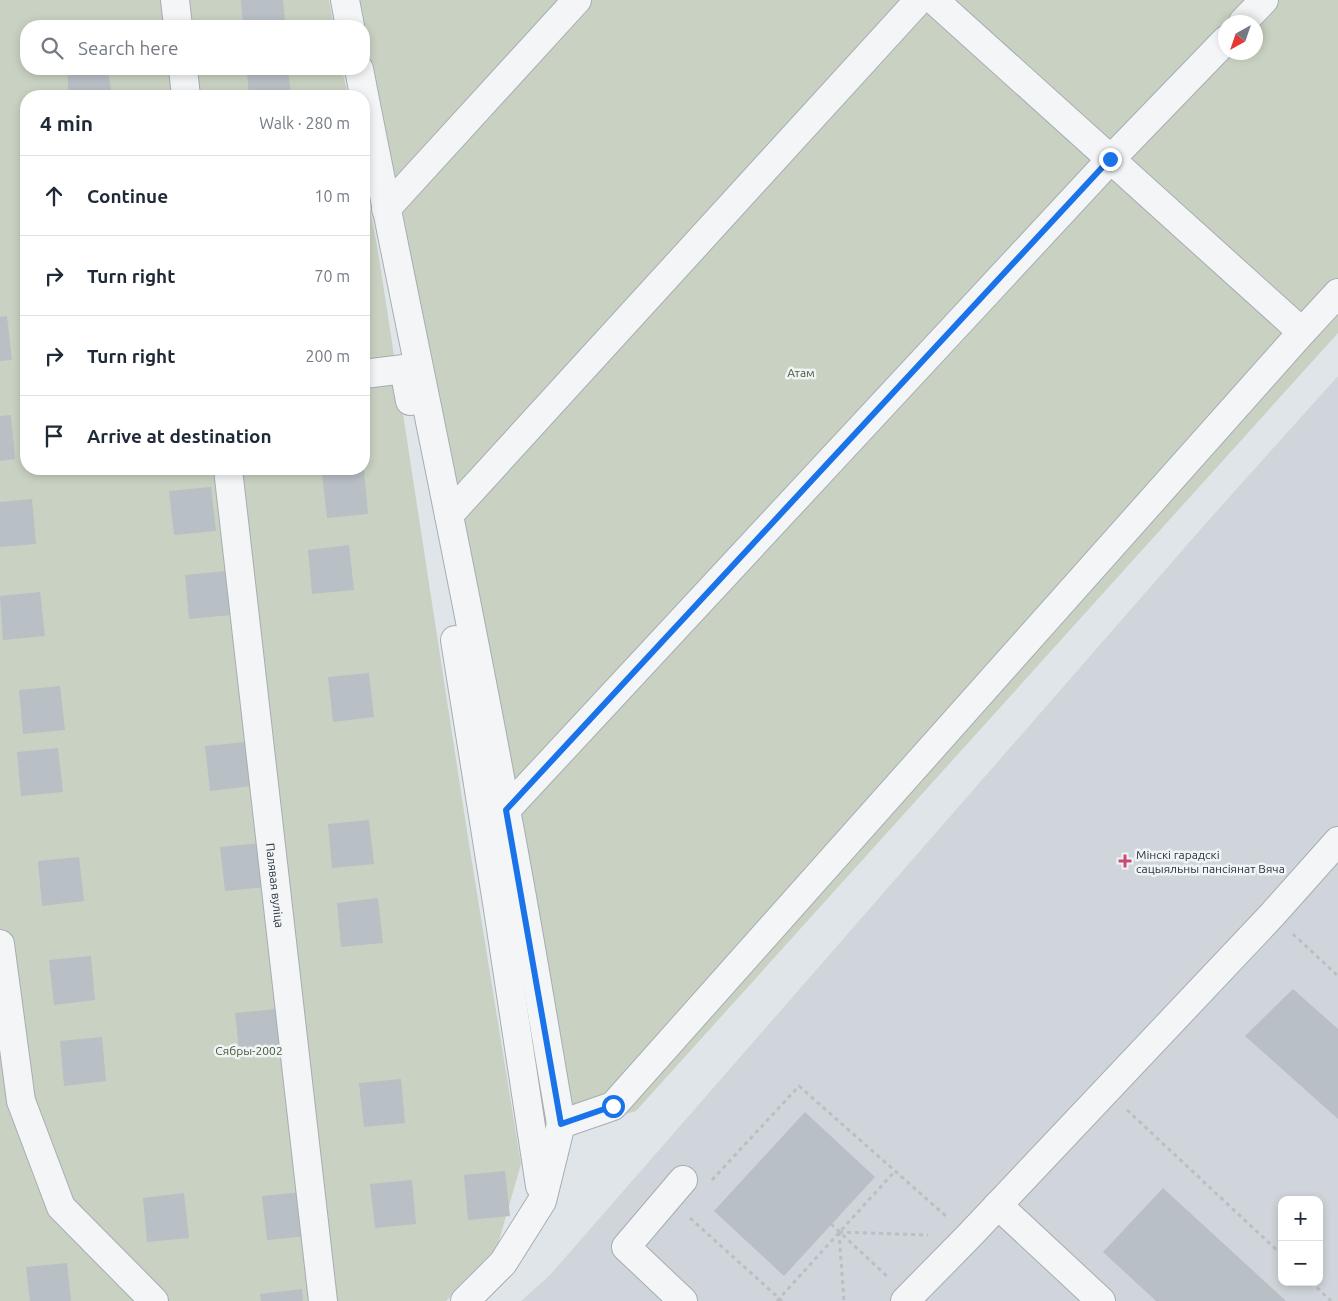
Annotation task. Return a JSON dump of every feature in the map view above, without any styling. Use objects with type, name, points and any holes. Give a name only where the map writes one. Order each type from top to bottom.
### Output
[{"type":"lane","points":[[175,0],[177,20]]},
{"type":"lane","points":[[345,0],[349,20]]},
{"type":"lane","points":[[386,209],[577,0]]},
{"type":"lane","points":[[449,515],[919,0]]},
{"type":"lane","points":[[934,0],[1302,332]]},
{"type":"lane","points":[[1250,15],[1264,0]]},
{"type":"lane","points":[[506,810],[1110,159],[1218,48]]},
{"type":"lane","points":[[184,75],[185,90]]},
{"type":"lane","points":[[360,75],[363,90]]},
{"type":"lane","points":[[370,126],[449,515],[506,810],[561,1124],[542,1200],[503,1263],[465,1301]]},
{"type":"lane","points":[[561,1124],[613,1106],[1338,293]]},
{"type":"lane","points":[[370,373],[404,369],[461,676],[542,1200]]},
{"type":"lane","name":"Палявая вуліца","points":[[229,475],[322,1301]]},
{"type":"lane","points":[[907,1299],[1272,915],[1338,841]]},
{"type":"lane","points":[[0,944],[21,1101],[61,1208],[154,1301]]},
{"type":"lane","points":[[683,1301],[626,1246],[686,1187]]},
{"type":"lane","points":[[998,1205],[1101,1301]]},
{"type":"path","points":[[1272,915],[1338,976]]},
{"type":"path","points":[[895,1171],[780,1300],[686,1187],[799,1086],[895,1171],[968,1237]]},
{"type":"path","points":[[1106,1091],[1278,1251]]},
{"type":"path","points":[[831,1224],[907,1299]]},
{"type":"path","points":[[839,1232],[968,1237]]},
{"type":"path","points":[[839,1232],[844,1301]]},
{"type":"path","points":[[1315,1286],[1331,1301]]},
{"type":"shaded area","name":"Мінскі гарадскі сацыяльны пансіянат Вяча","points":[[1338,376],[1338,1301],[521,1301],[550,1275],[1207,522]]},
{"type":"green space","name":"Сябры-2002","points":[[0,0],[329,0],[333,20],[20,20],[20,75],[343,75],[347,90],[20,90],[20,475],[370,475],[370,209],[521,1164],[494,1258],[446,1301],[0,1301]]},
{"type":"green space","name":"Атам","points":[[342,0],[1338,0],[1338,333],[636,1111],[546,1137],[512,835],[370,100],[370,90],[368,90],[365,75],[370,75],[370,20],[347,20]]},
{"type":"building","points":[[241,0],[283,0],[285,20],[243,20]]},
{"type":"building","points":[[67,75],[109,75],[111,90],[69,90]]},
{"type":"building","points":[[247,75],[289,75],[290,90],[248,90]]},
{"type":"building","points":[[7,316],[12,360],[0,361],[0,317]]},
{"type":"building","points":[[11,415],[15,459],[0,461],[0,416]]},
{"type":"building","points":[[322,475],[364,475],[368,514],[327,518]]},
{"type":"building","points":[[211,487],[216,531],[174,535],[169,491]]},
{"type":"building","points":[[32,499],[36,544],[0,547],[0,502]]},
{"type":"building","points":[[349,545],[354,590],[312,594],[308,550]]},
{"type":"building","points":[[226,571],[231,615],[189,619],[185,575]]},
{"type":"building","points":[[40,592],[45,636],[3,640],[0,596]]},
{"type":"building","points":[[369,673],[374,717],[333,722],[328,677]]},
{"type":"building","points":[[60,686],[65,730],[23,734],[19,690]]},
{"type":"building","points":[[246,742],[251,786],[210,791],[205,746]]},
{"type":"building","points":[[58,748],[63,792],[21,796],[17,752]]},
{"type":"building","points":[[369,820],[374,864],[332,868],[328,824]]},
{"type":"building","points":[[262,843],[266,887],[225,891],[220,847]]},
{"type":"building","points":[[79,857],[84,901],[42,906],[38,861]]},
{"type":"building","points":[[378,898],[383,943],[341,947],[337,903]]},
{"type":"building","points":[[91,956],[95,1000],[54,1005],[49,960]]},
{"type":"building","points":[[1293,989],[1338,1029],[1338,1119],[1245,1036]]},
{"type":"building","points":[[276,1009],[281,1054],[240,1058],[235,1013]]},
{"type":"building","points":[[102,1037],[106,1081],[64,1086],[60,1041]]},
{"type":"building","points":[[401,1079],[405,1123],[364,1127],[359,1083]]},
{"type":"building","points":[[805,1112],[875,1177],[784,1276],[714,1211]]},
{"type":"building","points":[[505,1171],[510,1216],[468,1220],[464,1175]]},
{"type":"building","points":[[412,1180],[416,1224],[375,1228],[370,1184]]},
{"type":"building","points":[[1163,1188],[1286,1301],[1156,1301],[1103,1252]]},
{"type":"building","points":[[303,1192],[308,1236],[267,1240],[262,1196]]},
{"type":"building","points":[[184,1193],[189,1238],[147,1242],[143,1198]]},
{"type":"building","points":[[67,1263],[71,1301],[30,1301],[26,1267]]},
{"type":"building","points":[[302,1289],[303,1301],[261,1301],[260,1294]]},
{"type":"place","name":"Мінскі гарадскі сацыяльны пансіянат Вяча","points":[[1125,861]]},
{"type":"route","points":[[613,1106],[561,1124],[506,810],[1110,159]]}]
